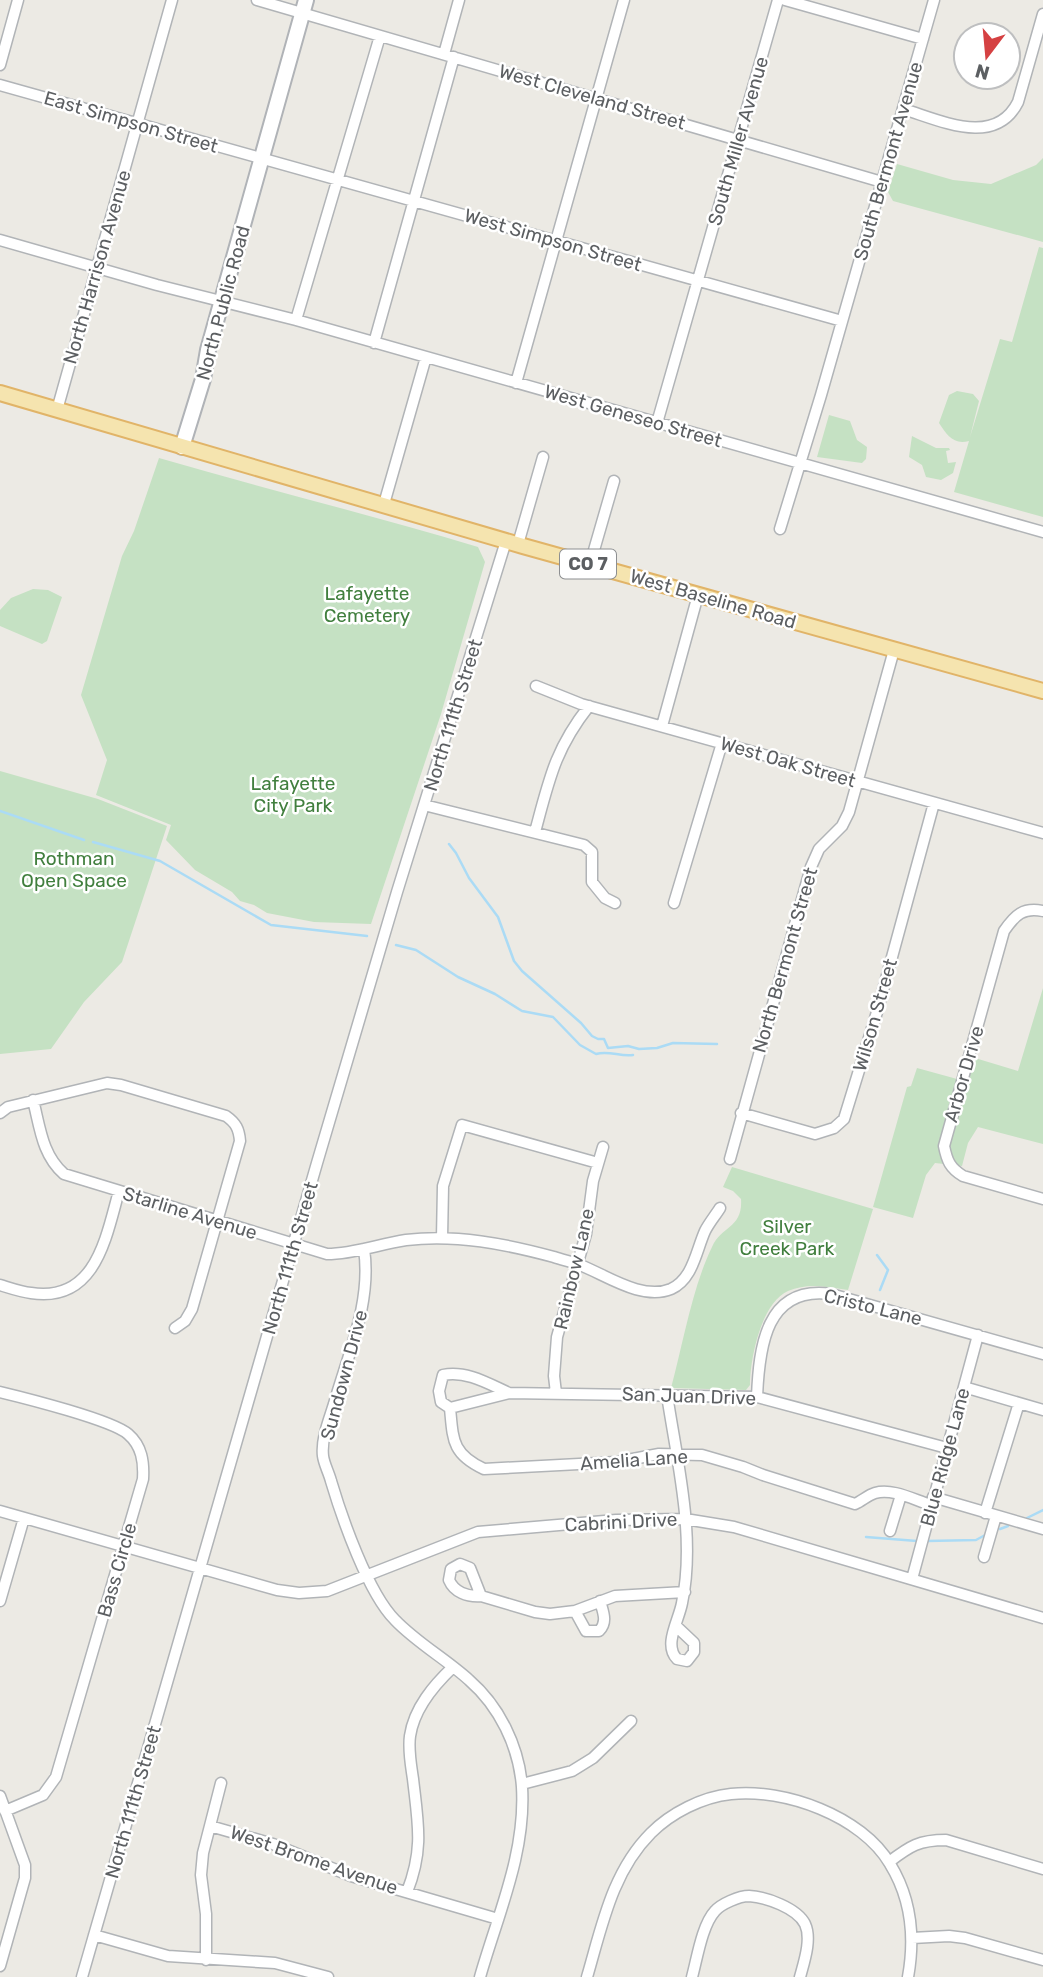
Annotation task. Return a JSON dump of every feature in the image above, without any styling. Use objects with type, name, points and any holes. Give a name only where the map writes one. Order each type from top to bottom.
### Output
[{"type":"main road","name":"CO 7","points":[[0,393],[182,447]]},
{"type":"main road","name":"West Baseline Road","points":[[182,447],[1043,691]]},
{"type":"street","points":[[0,65],[18,0]]},
{"type":"street","name":"North Harrison Avenue","points":[[57,410],[172,0]]},
{"type":"street","name":"West Cleveland Street","points":[[257,0],[304,6],[380,36],[882,182]]},
{"type":"street","points":[[374,342],[414,200],[449,55],[459,0]]},
{"type":"street","points":[[516,383],[624,0]]},
{"type":"street","name":"South Miller Avenue","points":[[657,423],[778,0]]},
{"type":"street","points":[[785,0],[923,39]]},
{"type":"street","name":"South Bermont Avenue","points":[[780,529],[934,0]]},
{"type":"street","name":"North Public Road","points":[[182,447],[203,379],[203,370],[304,6]]},
{"type":"street","points":[[903,109],[968,128],[986,128],[1000,123],[1012,114],[1018,102],[1043,15]]},
{"type":"street","points":[[296,320],[380,36]]},
{"type":"street","name":"East Simpson Street","points":[[0,85],[263,159]]},
{"type":"street","name":"West Simpson Street","points":[[263,159],[842,321]]},
{"type":"street","name":"West Geneseo Street","points":[[0,240],[296,320],[1043,531]]},
{"type":"street","points":[[384,504],[426,357]]},
{"type":"street","name":"North 111th Street","points":[[82,1977],[424,805],[543,457]]},
{"type":"street","points":[[590,564],[614,481]]},
{"type":"street","points":[[662,726],[698,595]]},
{"type":"street","name":"North Bermont Street","points":[[730,1159],[811,867],[819,849],[842,826],[849,812],[894,650]]},
{"type":"street","name":"West Oak Street","points":[[536,686],[589,706],[1043,833]]},
{"type":"street","points":[[535,832],[554,764],[569,731],[589,706]]},
{"type":"street","points":[[674,903],[722,743]]},
{"type":"street","name":"Wilson Street","points":[[741,1113],[815,1134],[834,1128],[844,1119],[877,1012],[934,803]]},
{"type":"street","points":[[424,805],[584,845],[592,852],[592,882],[606,898],[615,903]]},
{"type":"street","name":"Arbor Drive","points":[[1043,911],[1023,911],[1013,917],[1004,931],[944,1146],[946,1159],[952,1170],[963,1176],[1043,1199]]},
{"type":"street","points":[[0,1113],[8,1107],[33,1100],[96,1084],[114,1084],[226,1116],[234,1122],[240,1141],[192,1308],[185,1321],[175,1328]]},
{"type":"street","name":"Starline Avenue","points":[[33,1100],[46,1153],[53,1165],[74,1178],[327,1254],[345,1254],[405,1241],[442,1238],[507,1245],[577,1264],[634,1288],[662,1292],[682,1282],[688,1274],[706,1230],[720,1208]]},
{"type":"street","points":[[442,1238],[443,1186],[463,1125],[598,1163]]},
{"type":"street","name":"Rainbow Lane","points":[[556,1393],[554,1376],[557,1337],[586,1234],[593,1181],[603,1147]]},
{"type":"street","points":[[0,1285],[33,1294],[50,1293],[64,1290],[82,1279],[101,1255],[119,1191]]},
{"type":"street","name":"Sundown Drive","points":[[364,1249],[364,1300],[326,1432],[323,1456],[348,1530],[378,1599],[394,1620],[484,1695],[500,1717],[517,1758],[522,1784],[519,1843],[510,1882],[480,1977]]},
{"type":"street","name":"Cristo Lane","points":[[757,1397],[759,1365],[773,1318],[791,1298],[805,1293],[831,1294],[978,1335]]},
{"type":"street","points":[[978,1335],[1043,1354]]},
{"type":"street","name":"Blue Ridge Lane","points":[[912,1579],[978,1335]]},
{"type":"street","name":"San Juan Drive","points":[[509,1393],[468,1376],[453,1373],[443,1375],[439,1384],[441,1402],[450,1408],[509,1393],[757,1397],[947,1448]]},
{"type":"street","points":[[964,1387],[1043,1410]]},
{"type":"street","name":"Bass Circle","points":[[0,1391],[118,1427],[135,1442],[144,1463],[143,1479],[56,1777],[43,1795],[5,1811]]},
{"type":"street","points":[[667,1395],[688,1532],[685,1592],[676,1626]]},
{"type":"street","points":[[984,1558],[991,1514],[1018,1403]]},
{"type":"street","name":"Amelia Lane","points":[[450,1408],[453,1441],[460,1453],[484,1469],[617,1462],[637,1457],[676,1454],[702,1455],[855,1504],[874,1493],[894,1493],[991,1514],[1043,1529]]},
{"type":"street","points":[[890,1531],[901,1495]]},
{"type":"street","name":"Cabrini Drive","points":[[0,1511],[276,1590],[299,1593],[327,1591],[478,1532],[616,1520],[685,1519],[734,1527],[1043,1618]]},
{"type":"street","points":[[0,1601],[24,1518]]},
{"type":"street","points":[[481,1596],[535,1612],[562,1614],[633,1593],[685,1592]]},
{"type":"street","points":[[575,1611],[586,1631],[599,1631],[604,1619],[600,1601]]},
{"type":"street","points":[[407,1892],[418,1857],[420,1837],[410,1735],[424,1702],[437,1683],[453,1667]]},
{"type":"street","points":[[522,1784],[572,1771],[593,1758],[631,1721]]},
{"type":"street","points":[[206,1960],[202,1853],[221,1783]]},
{"type":"street","points":[[587,1977],[612,1891],[638,1847],[666,1820],[684,1809],[711,1798],[732,1794],[756,1794],[787,1799],[818,1808],[842,1819],[861,1833],[889,1862],[907,1906],[912,1938],[908,1977]]},
{"type":"street","points":[[0,1796],[25,1864],[25,1878],[4,1937],[0,1966]]},
{"type":"street","name":"West Brome Avenue","points":[[210,1826],[273,1844],[351,1877],[498,1919]]},
{"type":"street","points":[[889,1862],[912,1845],[929,1840],[946,1840],[1043,1868]]},
{"type":"street","points":[[692,1977],[707,1925],[715,1910],[750,1896],[789,1907],[804,1923],[807,1935],[800,1977]]},
{"type":"street","points":[[94,1935],[168,1956],[275,1963],[328,1977]]},
{"type":"street","points":[[912,1938],[965,1938],[1043,1960]]},
{"type":"green space","points":[[1043,158],[1043,242],[893,201],[888,192],[897,164],[953,180],[991,184],[1036,165]]},
{"type":"green space","points":[[1039,247],[1043,248],[1043,517],[954,492],[969,441],[955,440],[939,423],[949,395],[957,391],[973,394],[979,401],[970,437],[1000,339],[1012,342]]},
{"type":"green space","points":[[829,415],[850,421],[857,440],[867,447],[866,459],[862,463],[817,457]]},
{"type":"green space","points":[[912,436],[936,448],[949,448],[950,450],[946,451],[948,463],[956,462],[953,473],[941,480],[926,477],[922,465],[909,457]]},
{"type":"green space","name":"Lafayette City Park","points":[[159,458],[478,547],[485,562],[441,714],[371,924],[314,922],[267,913],[240,901],[232,892],[195,870],[166,840],[171,825],[96,795],[107,760],[81,695],[122,556],[134,531]]},
{"type":"green space","points":[[33,589],[48,590],[62,597],[47,641],[42,644],[0,626],[0,610],[11,598]]},
{"type":"green space","name":"Rothman Open Space","points":[[0,771],[98,799],[167,826],[122,962],[84,1002],[51,1049],[0,1054]]},
{"type":"green space","points":[[1043,988],[1043,1144],[978,1127],[968,1143],[962,1166],[935,1163],[926,1175],[913,1218],[873,1207],[907,1087],[911,1086],[917,1068],[968,1082],[975,1058],[1018,1071]]},
{"type":"green space","name":"Silver Creek Park","points":[[732,1167],[873,1209],[848,1290],[818,1286],[796,1288],[779,1297],[771,1307],[759,1333],[752,1361],[750,1385],[746,1390],[671,1388],[693,1298],[705,1263],[716,1240],[739,1216],[741,1199],[733,1191],[723,1187]]},
{"type":"waterway","points":[[0,811],[84,840]]},
{"type":"waterway","points":[[93,842],[160,861],[271,925],[367,936]]},
{"type":"waterway","points":[[449,844],[469,878],[498,917],[514,961],[592,1036],[604,1039],[608,1048],[657,1048],[673,1043],[717,1044]]},
{"type":"waterway","points":[[396,945],[416,950],[458,977],[495,994],[522,1011],[553,1017],[580,1045],[596,1054],[633,1055]]},
{"type":"waterway","points":[[877,1255],[888,1270],[880,1290]]},
{"type":"waterway","points":[[1027,1518],[1043,1510]]},
{"type":"waterway","points":[[1000,1529],[1008,1526]]},
{"type":"waterway","points":[[927,1541],[976,1540],[987,1534]]},
{"type":"waterway","points":[[866,1537],[917,1541]]},
{"type":"park label","name":"Lafayette Cemetery","points":[[367,604]]}]
